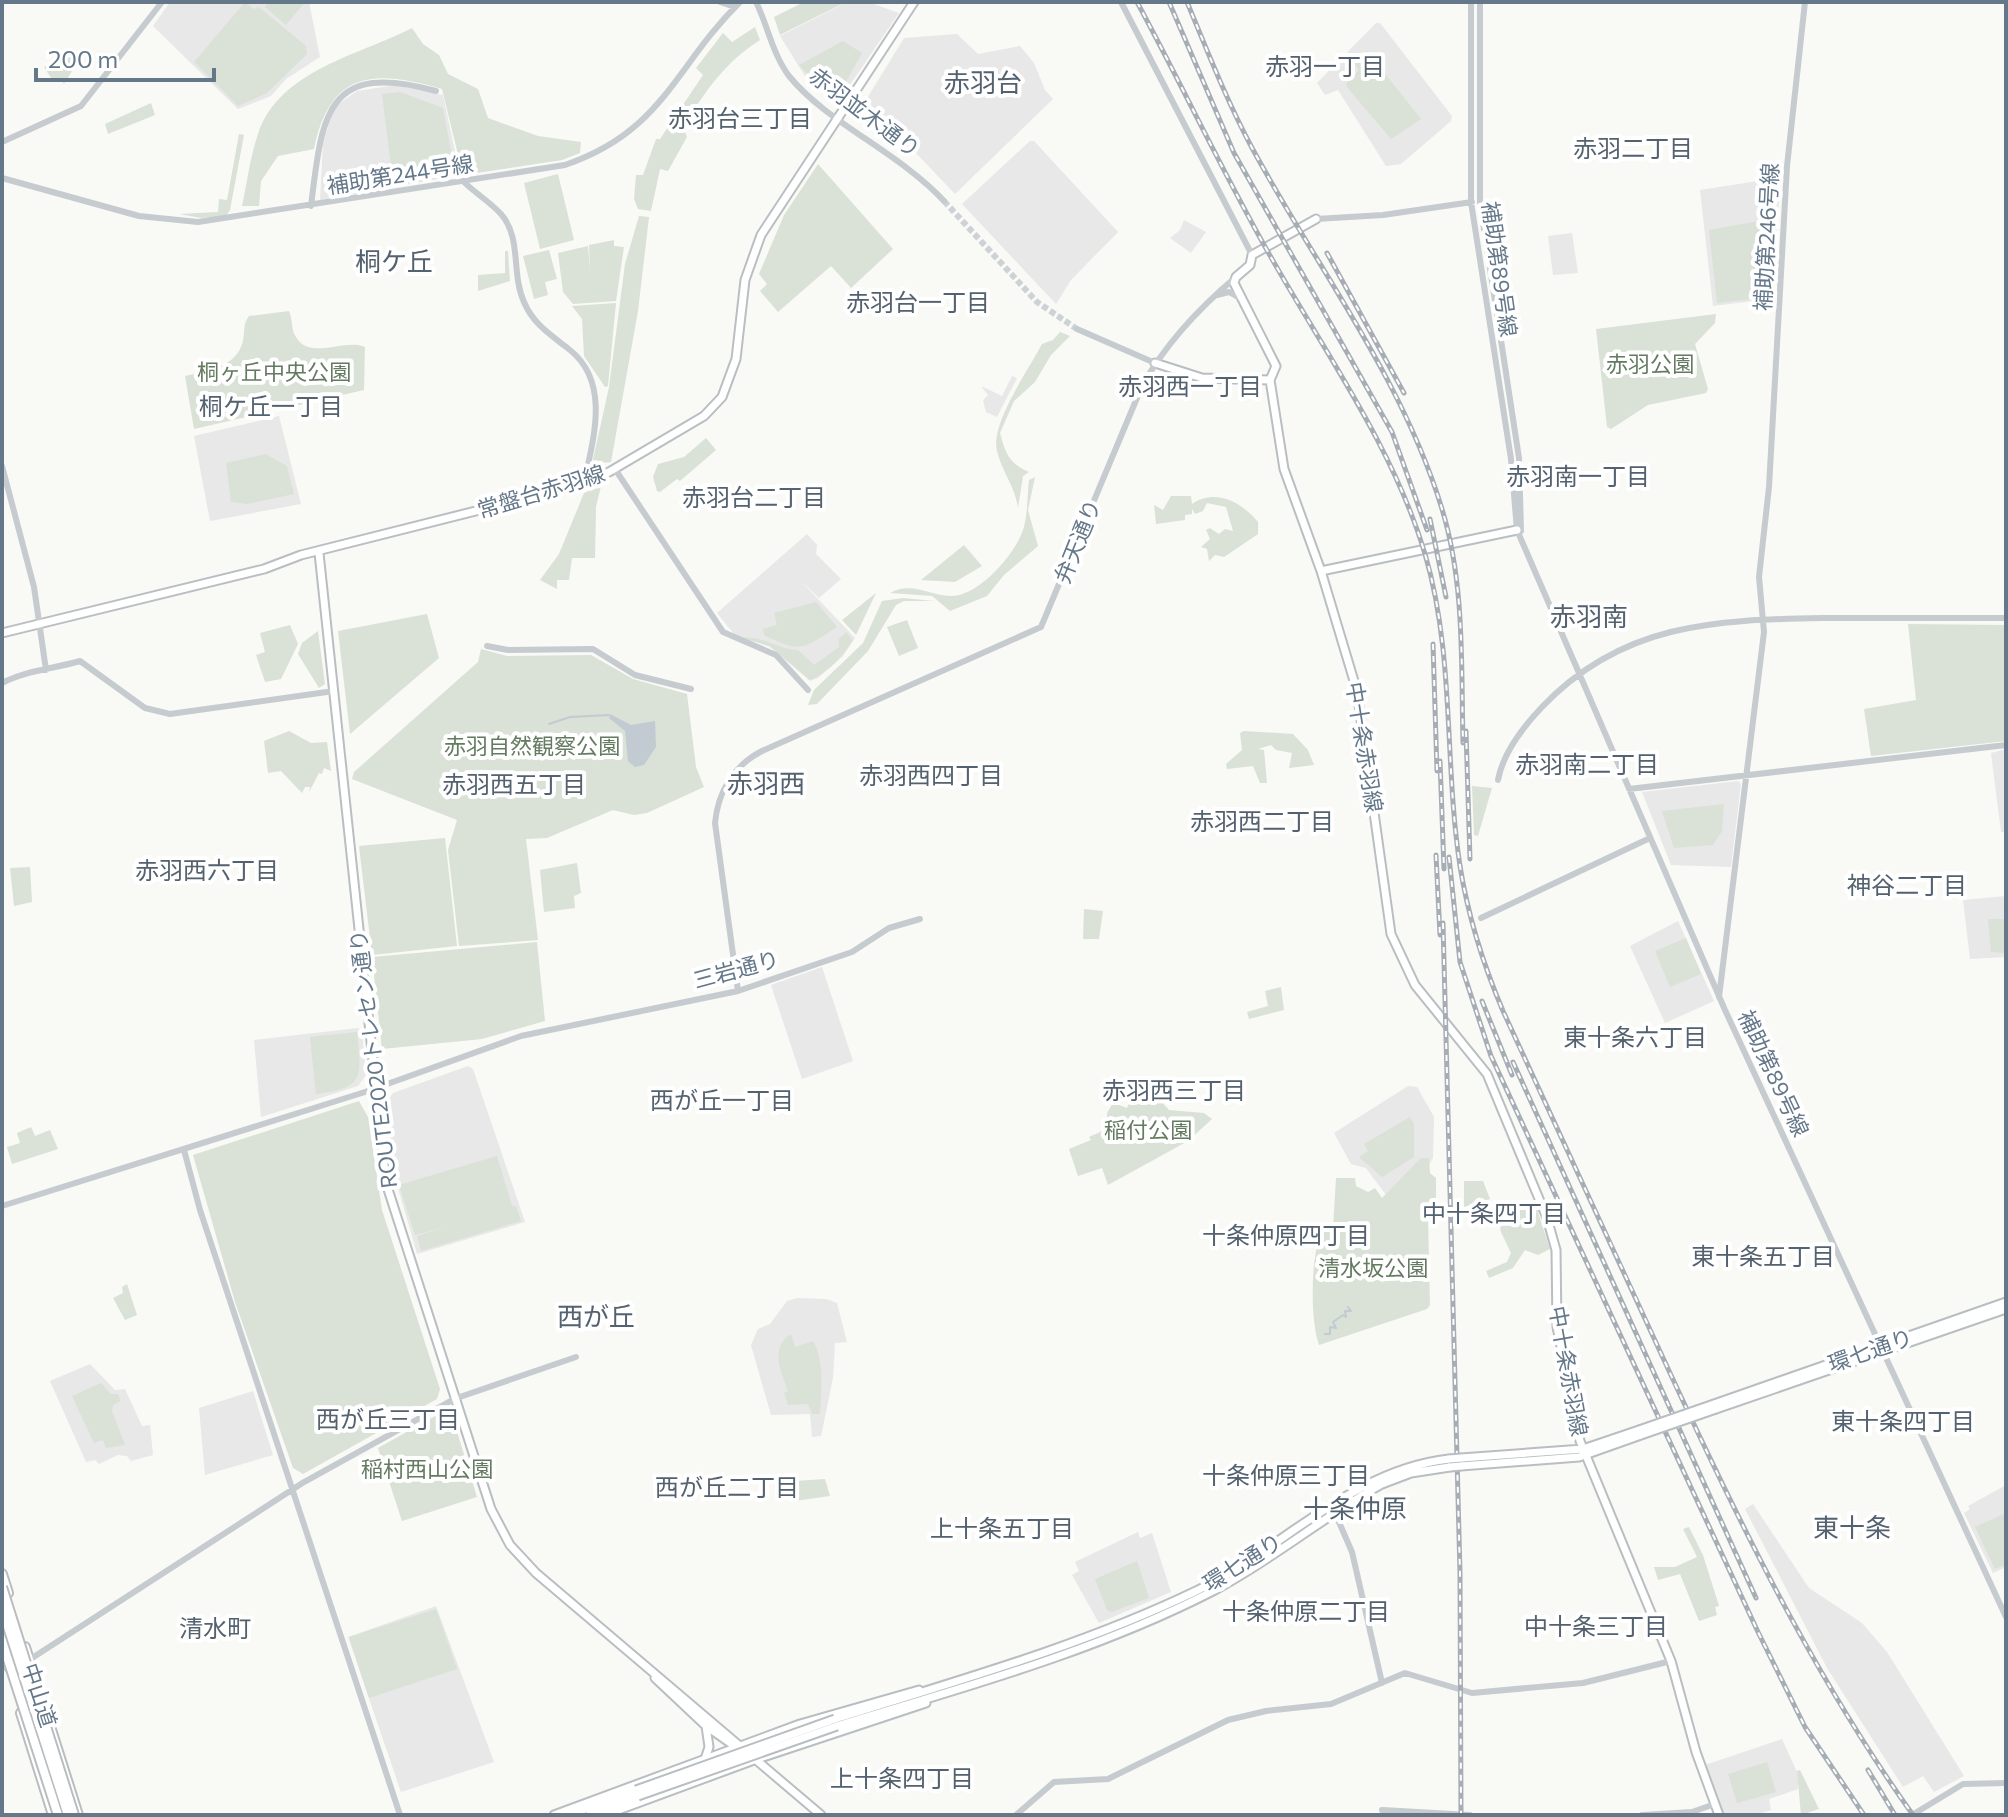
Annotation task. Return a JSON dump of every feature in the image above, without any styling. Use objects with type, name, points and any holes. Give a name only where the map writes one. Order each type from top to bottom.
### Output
[{"type":"highway","name":"中山道","points":[[2,1574],[23,1663],[76,1815]]},
{"type":"highway","points":[[2,1587],[76,1815]]},
{"type":"highway","points":[[2,1608],[68,1815]]},
{"type":"highway","points":[[2,1641],[56,1815]]},
{"type":"highway","name":"中山道","points":[[2,1649],[56,1815]]},
{"type":"highway","points":[[2,1649],[56,1815]]},
{"type":"highway","points":[[23,1663],[19,1671],[33,1716],[27,1732]]},
{"type":"main road","name":"常盤台赤羽線","points":[[2,633],[584,483],[615,469],[704,416],[722,397],[736,359],[743,292],[753,254],[770,219],[914,2]]},
{"type":"main road","points":[[1252,255],[1316,219]]},
{"type":"main road","name":"弁天通り","points":[[1236,277],[1250,265],[1252,255]]},
{"type":"main road","name":"中十条赤羽線","points":[[1236,277],[1238,297],[1276,366],[1270,380],[1284,469],[1321,571],[1359,701],[1391,934],[1415,985],[1487,1074],[1547,1218],[1556,1250],[1557,1327],[1584,1452],[1671,1661],[1696,1752],[1719,1815]]},
{"type":"main road","points":[[1155,363],[1202,378],[1270,380]]},
{"type":"main road","points":[[1321,571],[1517,530]]},
{"type":"main road","name":"ROUTE2020トレセン通り","points":[[319,553],[388,1196],[491,1509],[510,1545],[561,1596],[653,1675],[706,1726],[725,1742],[739,1747]]},
{"type":"main road","name":"環七通り","points":[[1882,1349],[2006,1302]]},
{"type":"main road","name":"環七通り","points":[[569,1815],[1051,1651],[1195,1592],[1375,1479],[1411,1465],[1584,1452],[2006,1309]]},
{"type":"main road","name":"環七通り","points":[[931,1693],[1044,1662],[1189,1602],[1216,1589],[1397,1477],[1449,1463]]},
{"type":"main road","name":"ROUTE2020トレセン通り","points":[[653,1675],[663,1679],[821,1815]]},
{"type":"main road","points":[[554,1815],[895,1694],[931,1693]]},
{"type":"main road","points":[[605,1815],[754,1760],[908,1710],[931,1693]]},
{"type":"main road","points":[[705,1759],[709,1747],[706,1726]]},
{"type":"main road","name":"環七通り","points":[[589,1815],[637,1793]]},
{"type":"street","points":[[2,142],[81,106],[162,2]]},
{"type":"street","points":[[720,2],[737,5]]},
{"type":"street","name":"赤羽並木通り","points":[[756,2],[775,54],[798,87],[910,169],[944,201]]},
{"type":"street","points":[[1121,2],[1252,255]]},
{"type":"street","name":"補助第89号線","points":[[1471,2],[1471,202],[1511,459],[1517,530],[1719,997],[2006,1617]]},
{"type":"street","name":"補助第89号線","points":[[1480,2],[1480,203],[1519,458],[1522,539]]},
{"type":"street","name":"補助第246号線","points":[[1719,997],[1763,620],[1759,577],[1769,474],[1787,166],[1805,2]]},
{"type":"street","name":"補助第244号線","points":[[2,178],[123,212],[177,222],[220,221],[565,165],[616,142],[649,115],[737,5]]},
{"type":"street","points":[[311,206],[321,132],[326,115],[343,94],[359,85],[385,82],[436,91]]},
{"type":"street","points":[[464,182],[507,222],[512,234],[517,283],[532,317],[578,358],[586,371],[595,400],[596,420],[584,483]]},
{"type":"street","points":[[1316,219],[1383,215],[1480,203]]},
{"type":"street","name":"弁天通り","points":[[738,991],[715,833],[719,799],[731,776],[749,758],[1041,627],[1138,396],[1155,363],[1211,298],[1236,277]]},
{"type":"street","points":[[1211,298],[1226,292],[1238,297]]},
{"type":"street","points":[[1077,329],[1155,363]]},
{"type":"street","points":[[2,466],[34,587],[46,670]]},
{"type":"street","points":[[615,469],[723,632],[732,639],[776,655],[808,690]]},
{"type":"street","points":[[1498,780],[1504,761],[1529,723],[1580,674],[1624,647],[1661,633],[1697,624],[1763,620],[2006,618]]},
{"type":"street","points":[[487,646],[508,650],[593,649],[635,675],[691,689]]},
{"type":"street","points":[[2,683],[38,669],[46,670],[80,661],[145,708],[170,714],[334,691]]},
{"type":"street","points":[[1629,789],[2006,745]]},
{"type":"street","points":[[1481,918],[1650,838]]},
{"type":"street","name":"三岩通り","points":[[2,1206],[163,1157],[552,1028],[738,991],[852,952],[889,928],[920,919]]},
{"type":"street","points":[[184,1150],[204,1223],[400,1815]]},
{"type":"street","points":[[7,1669],[23,1663],[293,1489],[454,1399],[576,1357]]},
{"type":"street","points":[[1335,1513],[1352,1552],[1382,1683]]},
{"type":"street","points":[[1016,1815],[1054,1782],[1108,1779],[1228,1720],[1264,1711],[1331,1704],[1405,1673],[1475,1693],[1583,1683],[1671,1661]]},
{"type":"street","points":[[1912,1815],[1963,1784],[2006,1783]]},
{"type":"street","points":[[1642,1815],[1692,1812],[1715,1804]]},
{"type":"street","points":[[1382,1810],[1470,1815]]},
{"type":"shaded area","points":[[170,2],[309,2],[320,57],[286,79],[271,96],[238,109],[153,26]]},
{"type":"shaded area","points":[[847,2],[868,2],[899,13],[841,98],[831,100],[805,76],[780,36]]},
{"type":"shaded area","points":[[1376,23],[1380,23],[1452,116],[1451,121],[1401,164],[1386,166],[1338,90],[1325,95],[1317,83]]},
{"type":"shaded area","points":[[957,34],[978,54],[1020,46],[1034,63],[1045,90],[1053,99],[955,194],[915,152],[858,113],[904,38]]},
{"type":"shaded area","points":[[396,85],[443,95],[460,175],[320,200],[323,144],[334,107],[357,91]]},
{"type":"shaded area","points":[[1030,141],[1034,141],[1118,232],[1071,280],[1056,304],[962,204]]},
{"type":"shaded area","points":[[1777,178],[1780,182],[1773,295],[1769,299],[1713,306],[1700,190]]},
{"type":"shaded area","points":[[1184,220],[1206,232],[1191,253],[1170,238],[1180,230]]},
{"type":"shaded area","points":[[1572,233],[1578,273],[1553,275],[1548,236]]},
{"type":"shaded area","points":[[1012,376],[1017,378],[997,417],[986,412],[983,400],[988,395],[981,386],[1002,396]]},
{"type":"shaded area","points":[[279,416],[301,504],[210,521],[194,436]]},
{"type":"shaded area","points":[[807,534],[817,545],[816,554],[841,579],[819,598],[800,580],[855,638],[843,656],[818,678],[810,681],[770,647],[734,634],[717,613]]},
{"type":"shaded area","points":[[610,714],[631,725],[655,721],[656,747],[644,765],[635,767],[628,761],[625,731],[609,718]]},
{"type":"shaded area","points":[[2006,749],[2006,832],[2001,832],[1991,753]]},
{"type":"shaded area","points":[[1738,781],[1741,784],[1731,867],[1671,865],[1642,792]]},
{"type":"shaded area","points":[[2006,896],[2006,957],[1970,959],[1963,900]]},
{"type":"shaded area","points":[[1678,921],[1714,1001],[1665,1023],[1630,946]]},
{"type":"shaded area","points":[[822,967],[853,1061],[802,1079],[771,985]]},
{"type":"shaded area","points":[[358,1028],[362,1031],[366,1075],[358,1086],[261,1117],[254,1040]]},
{"type":"shaded area","points":[[468,1066],[473,1069],[525,1222],[417,1254],[394,1174],[386,1103],[393,1093]]},
{"type":"shaded area","points":[[1408,1086],[1417,1087],[1434,1117],[1433,1158],[1426,1170],[1386,1195],[1366,1168],[1351,1164],[1334,1133]]},
{"type":"shaded area","points":[[797,1298],[826,1299],[837,1303],[847,1342],[835,1343],[833,1378],[821,1436],[812,1437],[810,1414],[771,1415],[751,1345],[758,1329],[770,1324],[787,1301]]},
{"type":"shaded area","points":[[90,1364],[115,1390],[125,1389],[142,1426],[150,1425],[153,1455],[131,1461],[127,1456],[118,1455],[99,1464],[95,1460],[86,1462],[50,1381]]},
{"type":"shaded area","points":[[253,1391],[273,1455],[205,1475],[199,1408]]},
{"type":"shaded area","points":[[2006,1485],[2006,1567],[1993,1573],[1964,1513],[1970,1509],[1968,1506]]},
{"type":"shaded area","points":[[1753,1504],[1809,1588],[1862,1623],[1887,1652],[1964,1776],[1934,1792],[1923,1776],[1903,1787],[1827,1668],[1745,1509]]},
{"type":"shaded area","points":[[1138,1532],[1140,1538],[1152,1533],[1171,1592],[1099,1623],[1072,1575],[1079,1571],[1075,1562]]},
{"type":"shaded area","points":[[436,1606],[494,1762],[401,1792],[348,1637]]},
{"type":"shaded area","points":[[1782,1739],[1798,1774],[1798,1789],[1769,1799],[1771,1810],[1756,1815],[1723,1815],[1705,1765]]},
{"type":"green space","points":[[245,2],[254,9],[259,7],[306,46],[307,54],[267,93],[238,106],[194,62]]},
{"type":"green space","points":[[269,2],[305,2],[286,25],[265,7]]},
{"type":"green space","points":[[804,2],[846,2],[780,35],[774,17]]},
{"type":"green space","points":[[755,27],[760,40],[736,58],[716,79],[683,127],[687,137],[668,171],[660,169],[651,211],[638,209],[634,199],[636,175],[643,175],[656,139],[660,139],[703,75],[696,68],[723,33],[732,42]]},
{"type":"green space","points":[[412,28],[423,44],[439,55],[448,74],[478,89],[488,118],[538,136],[581,142],[580,153],[562,160],[463,175],[442,89],[395,79],[375,79],[358,82],[343,90],[321,123],[314,149],[278,156],[261,181],[259,206],[242,206],[258,134],[269,112],[284,94],[323,67]]},
{"type":"green space","points":[[843,41],[862,53],[842,89],[838,87],[831,95],[825,94],[799,65]]},
{"type":"green space","points":[[1367,51],[1421,119],[1391,139],[1346,84],[1359,70],[1353,61]]},
{"type":"green space","points":[[84,52],[64,84],[60,78],[53,81],[44,67]]},
{"type":"green space","points":[[400,92],[443,108],[455,172],[393,182],[382,94]]},
{"type":"green space","points":[[151,103],[155,115],[108,134],[105,124]]},
{"type":"green space","points":[[239,134],[244,135],[230,210],[226,216],[201,218],[179,214],[218,212],[219,199],[227,200]]},
{"type":"green space","points":[[818,164],[893,249],[851,288],[831,266],[778,312],[760,291],[767,284],[759,274],[784,215]]},
{"type":"green space","points":[[558,174],[574,240],[540,249],[524,183]]},
{"type":"green space","points":[[639,216],[649,217],[638,311],[611,462],[592,464],[609,387],[625,264]]},
{"type":"green space","points":[[1765,220],[1768,297],[1717,303],[1709,230]]},
{"type":"green space","points":[[614,240],[614,246],[624,247],[616,301],[573,304],[563,292],[558,253],[588,246],[590,270],[589,245]]},
{"type":"green space","points":[[549,250],[557,279],[545,282],[548,295],[534,299],[523,256]]},
{"type":"green space","points":[[505,251],[508,251],[510,281],[478,291],[478,275],[505,273]]},
{"type":"green space","points":[[616,303],[608,386],[605,387],[584,356],[582,319],[572,306]]},
{"type":"green space","name":"桐ヶ丘中央公園","points":[[289,311],[294,334],[302,344],[319,348],[365,347],[364,390],[194,429],[185,376],[220,366],[234,357],[240,350],[249,316]]},
{"type":"green space","name":"赤羽公園","points":[[1716,314],[1715,323],[1695,344],[1708,389],[1706,393],[1648,405],[1611,429],[1607,427],[1596,329]]},
{"type":"green space","points":[[1060,332],[1070,336],[1051,355],[1035,382],[1014,401],[1000,433],[1009,457],[1029,472],[1023,476],[1018,508],[997,451],[999,426],[1042,344],[1053,340]]},
{"type":"green space","points":[[706,438],[716,450],[680,481],[677,479],[660,492],[657,491],[653,477],[658,464],[684,457]]},
{"type":"green space","points":[[266,454],[287,466],[294,494],[247,504],[231,502],[226,463]]},
{"type":"green space","points":[[1035,477],[1028,510],[1038,546],[1004,575],[987,596],[950,611],[932,596],[890,593],[906,588],[951,596],[973,589],[984,581],[1019,540],[1026,518],[1029,480]]},
{"type":"green space","points":[[601,486],[596,507],[595,558],[572,558],[569,580],[557,580],[557,589],[540,580],[559,554],[584,493]]},
{"type":"green space","points":[[1171,496],[1191,496],[1192,504],[1210,497],[1236,503],[1258,522],[1258,534],[1224,557],[1215,555],[1209,561],[1207,549],[1201,547],[1210,539],[1206,530],[1210,528],[1219,534],[1225,529],[1233,531],[1226,507],[1207,503],[1203,511],[1195,514],[1192,509],[1192,514],[1185,515],[1185,520],[1156,524],[1154,505],[1163,510]]},
{"type":"green space","points":[[964,545],[982,566],[955,582],[921,580]]},
{"type":"green space","points":[[876,593],[856,635],[842,620]]},
{"type":"green space","points":[[903,598],[934,601],[904,601],[896,605],[868,651],[817,704],[808,705],[814,690],[863,643],[882,601]]},
{"type":"green space","points":[[816,602],[837,627],[801,646],[786,645],[764,635],[763,629],[777,625],[774,613]]},
{"type":"green space","points":[[427,614],[439,658],[350,734],[338,631]]},
{"type":"green space","points":[[907,620],[918,648],[899,656],[887,627]]},
{"type":"green space","points":[[1908,624],[2006,625],[2006,741],[1871,756],[1864,709],[1916,700]]},
{"type":"green space","points":[[290,625],[298,644],[281,679],[265,682],[256,655],[265,652],[260,633]]},
{"type":"green space","points":[[318,631],[325,684],[319,688],[298,654],[302,643]]},
{"type":"green space","points":[[846,632],[853,640],[845,652],[829,668],[810,680],[770,646],[741,638],[798,650],[814,665],[839,647],[839,639]]},
{"type":"green space","name":"赤羽自然観察公園","points":[[481,649],[507,656],[591,655],[633,679],[687,694],[696,767],[704,787],[647,813],[634,815],[613,810],[547,838],[526,839],[538,940],[459,946],[448,850],[457,820],[352,779],[354,772],[478,662]]},
{"type":"green space","points":[[289,731],[311,743],[327,742],[331,771],[324,768],[309,792],[310,787],[305,787],[302,793],[281,771],[268,773],[264,741]]},
{"type":"green space","points":[[1240,733],[1293,734],[1308,750],[1314,765],[1289,768],[1292,753],[1276,750],[1271,745],[1258,749],[1264,750],[1267,783],[1260,783],[1253,766],[1227,769],[1226,764],[1242,750]]},
{"type":"green space","points":[[1472,786],[1492,788],[1478,836],[1474,835]]},
{"type":"green space","points":[[1724,804],[1722,831],[1713,845],[1674,848],[1662,811]]},
{"type":"green space","points":[[445,838],[457,946],[372,955],[359,846]]},
{"type":"green space","points":[[577,863],[581,893],[574,896],[575,908],[544,912],[540,870]]},
{"type":"green space","points":[[30,867],[32,902],[14,906],[10,868]]},
{"type":"green space","points":[[1084,909],[1103,911],[1099,939],[1083,939]]},
{"type":"green space","points":[[1988,919],[2006,919],[2006,953],[1991,952]]},
{"type":"green space","points":[[1686,938],[1701,974],[1670,987],[1655,951]]},
{"type":"green space","points":[[537,942],[545,1021],[482,1039],[382,1049],[372,957]]},
{"type":"green space","points":[[1281,987],[1284,1010],[1249,1019],[1247,1012],[1268,1006],[1265,991]]},
{"type":"green space","points":[[357,1032],[357,1077],[344,1088],[316,1094],[310,1037]]},
{"type":"green space","name":"稲付公園","points":[[1131,1098],[1161,1101],[1169,1110],[1204,1113],[1212,1119],[1188,1141],[1108,1185],[1102,1168],[1078,1176],[1069,1149],[1107,1129],[1107,1113],[1113,1103],[1127,1108]]},
{"type":"green space","points":[[359,1101],[368,1117],[382,1210],[440,1389],[437,1399],[303,1474],[293,1468],[235,1302],[193,1155]]},
{"type":"green space","points":[[1410,1117],[1414,1124],[1414,1157],[1382,1177],[1359,1157],[1368,1151],[1364,1144]]},
{"type":"green space","points":[[31,1127],[35,1136],[50,1130],[58,1149],[12,1164],[7,1147],[20,1143],[17,1133]]},
{"type":"green space","points":[[497,1156],[512,1206],[516,1206],[521,1221],[421,1251],[417,1236],[445,1227],[415,1235],[399,1185]]},
{"type":"green space","name":"清水坂公園","points":[[1421,1158],[1429,1158],[1430,1173],[1436,1178],[1436,1214],[1428,1216],[1430,1305],[1427,1309],[1319,1345],[1314,1320],[1314,1269],[1323,1229],[1333,1227],[1336,1178],[1355,1178],[1356,1186],[1368,1192],[1375,1188],[1382,1198]]},
{"type":"green space","points":[[1464,1181],[1483,1181],[1490,1199],[1464,1207]]},
{"type":"green space","points":[[1534,1200],[1550,1249],[1538,1255],[1525,1250],[1513,1268],[1489,1278],[1486,1271],[1507,1262],[1511,1253],[1501,1232],[1497,1211]]},
{"type":"green space","points":[[127,1284],[137,1315],[125,1320],[113,1298],[123,1293],[122,1287]]},
{"type":"green space","points":[[791,1334],[795,1347],[813,1341],[817,1349],[821,1376],[820,1414],[812,1414],[808,1404],[788,1405],[779,1353],[780,1346]]},
{"type":"green space","points":[[101,1383],[111,1394],[118,1394],[121,1401],[113,1405],[112,1411],[125,1445],[106,1448],[103,1440],[94,1443],[72,1396]]},
{"type":"green space","name":"稲村西山公園","points":[[446,1410],[451,1412],[477,1497],[402,1521],[378,1448]]},
{"type":"green space","points":[[825,1479],[830,1496],[795,1501],[795,1481]]},
{"type":"green space","points":[[2006,1513],[2006,1564],[1995,1569],[1975,1527]]},
{"type":"green space","points":[[1689,1527],[1703,1555],[1719,1606],[1715,1607],[1717,1615],[1699,1621],[1680,1574],[1658,1580],[1654,1567],[1675,1567],[1697,1557],[1683,1529]]},
{"type":"green space","points":[[1137,1561],[1149,1598],[1112,1612],[1107,1610],[1095,1579]]},
{"type":"green space","points":[[436,1609],[457,1669],[369,1698],[349,1637]]},
{"type":"green space","points":[[1767,1762],[1776,1792],[1737,1803],[1728,1774]]},
{"type":"green space","points":[[1800,1770],[1819,1809],[1801,1815],[1797,1771]]},
{"type":"waterway","points":[[549,724],[570,717],[609,715]]},
{"type":"waterway","points":[[575,734],[576,749]]},
{"type":"waterway","points":[[1325,1334],[1330,1334],[1330,1327],[1336,1328],[1333,1322],[1343,1315],[1346,1317],[1345,1311],[1351,1311],[1348,1307]]},
{"type":"tunnel","points":[[944,201],[1037,302],[1077,329]]},
{"type":"railway","points":[[1137,2],[1254,227],[1377,440],[1412,515],[1425,554],[1441,631],[1455,827],[1463,885],[1477,940],[1503,1011],[1744,1528],[1840,1704],[1913,1815]]},
{"type":"railway","points":[[1169,2],[1234,153],[1392,432],[1427,530]]},
{"type":"railway","points":[[1187,2],[1251,146],[1381,368],[1425,460],[1442,509],[1455,566],[1463,743]]},
{"type":"railway","points":[[1327,253],[1404,393]]},
{"type":"railway","points":[[1430,519],[1446,597]]},
{"type":"railway","points":[[1433,644],[1437,771]]},
{"type":"railway","points":[[1466,731],[1470,859]]},
{"type":"railway","points":[[1440,761],[1444,869]]},
{"type":"railway","points":[[1436,855],[1440,935]]},
{"type":"railway","points":[[1449,857],[1460,962],[1491,1056],[1758,1632],[1805,1727],[1864,1815]]},
{"type":"railway","points":[[1443,923],[1460,1573],[1461,1815]]},
{"type":"railway","points":[[1482,1001],[1512,1075]]},
{"type":"railway","points":[[1513,1062],[1756,1598]]},
{"type":"railway","points":[[1868,1770],[1895,1815]]},
{"type":"district","name":"赤羽一丁目","points":[[1325,65]]},
{"type":"district","name":"赤羽台","points":[[983,81]]},
{"type":"district","name":"赤羽台三丁目","points":[[740,117]]},
{"type":"district","name":"赤羽二丁目","points":[[1633,147]]},
{"type":"district","name":"桐ケ丘","points":[[394,260]]},
{"type":"district","name":"赤羽台一丁目","points":[[918,301]]},
{"type":"district","name":"赤羽西一丁目","points":[[1190,385]]},
{"type":"district","name":"桐ケ丘一丁目","points":[[271,405]]},
{"type":"district","name":"赤羽南一丁目","points":[[1578,475]]},
{"type":"district","name":"赤羽台二丁目","points":[[754,496]]},
{"type":"district","name":"赤羽南","points":[[1589,615]]},
{"type":"district","name":"赤羽南二丁目","points":[[1587,763]]},
{"type":"district","name":"赤羽西四丁目","points":[[931,774]]},
{"type":"district","name":"赤羽西","points":[[766,782]]},
{"type":"district","name":"赤羽西五丁目","points":[[514,783]]},
{"type":"district","name":"赤羽西二丁目","points":[[1262,820]]},
{"type":"district","name":"赤羽西六丁目","points":[[207,869]]},
{"type":"district","name":"神谷二丁目","points":[[1907,884]]},
{"type":"district","name":"東十条六丁目","points":[[1635,1036]]},
{"type":"district","name":"赤羽西三丁目","points":[[1174,1089]]},
{"type":"district","name":"西が丘一丁目","points":[[722,1099]]},
{"type":"district","name":"中十条四丁目","points":[[1494,1212]]},
{"type":"district","name":"十条仲原四丁目","points":[[1286,1234]]},
{"type":"district","name":"東十条五丁目","points":[[1763,1255]]},
{"type":"district","name":"西が丘","points":[[596,1315]]},
{"type":"district","name":"西が丘三丁目","points":[[388,1418]]},
{"type":"district","name":"東十条四丁目","points":[[1903,1420]]},
{"type":"district","name":"十条仲原三丁目","points":[[1286,1474]]},
{"type":"district","name":"西が丘二丁目","points":[[727,1486]]},
{"type":"district","name":"十条仲原","points":[[1355,1507]]},
{"type":"district","name":"東十条","points":[[1852,1526]]},
{"type":"district","name":"上十条五丁目","points":[[1002,1527]]},
{"type":"district","name":"十条仲原二丁目","points":[[1306,1610]]},
{"type":"district","name":"中十条三丁目","points":[[1596,1625]]},
{"type":"district","name":"清水町","points":[[215,1627]]},
{"type":"district","name":"上十条四丁目","points":[[902,1777]]}]
